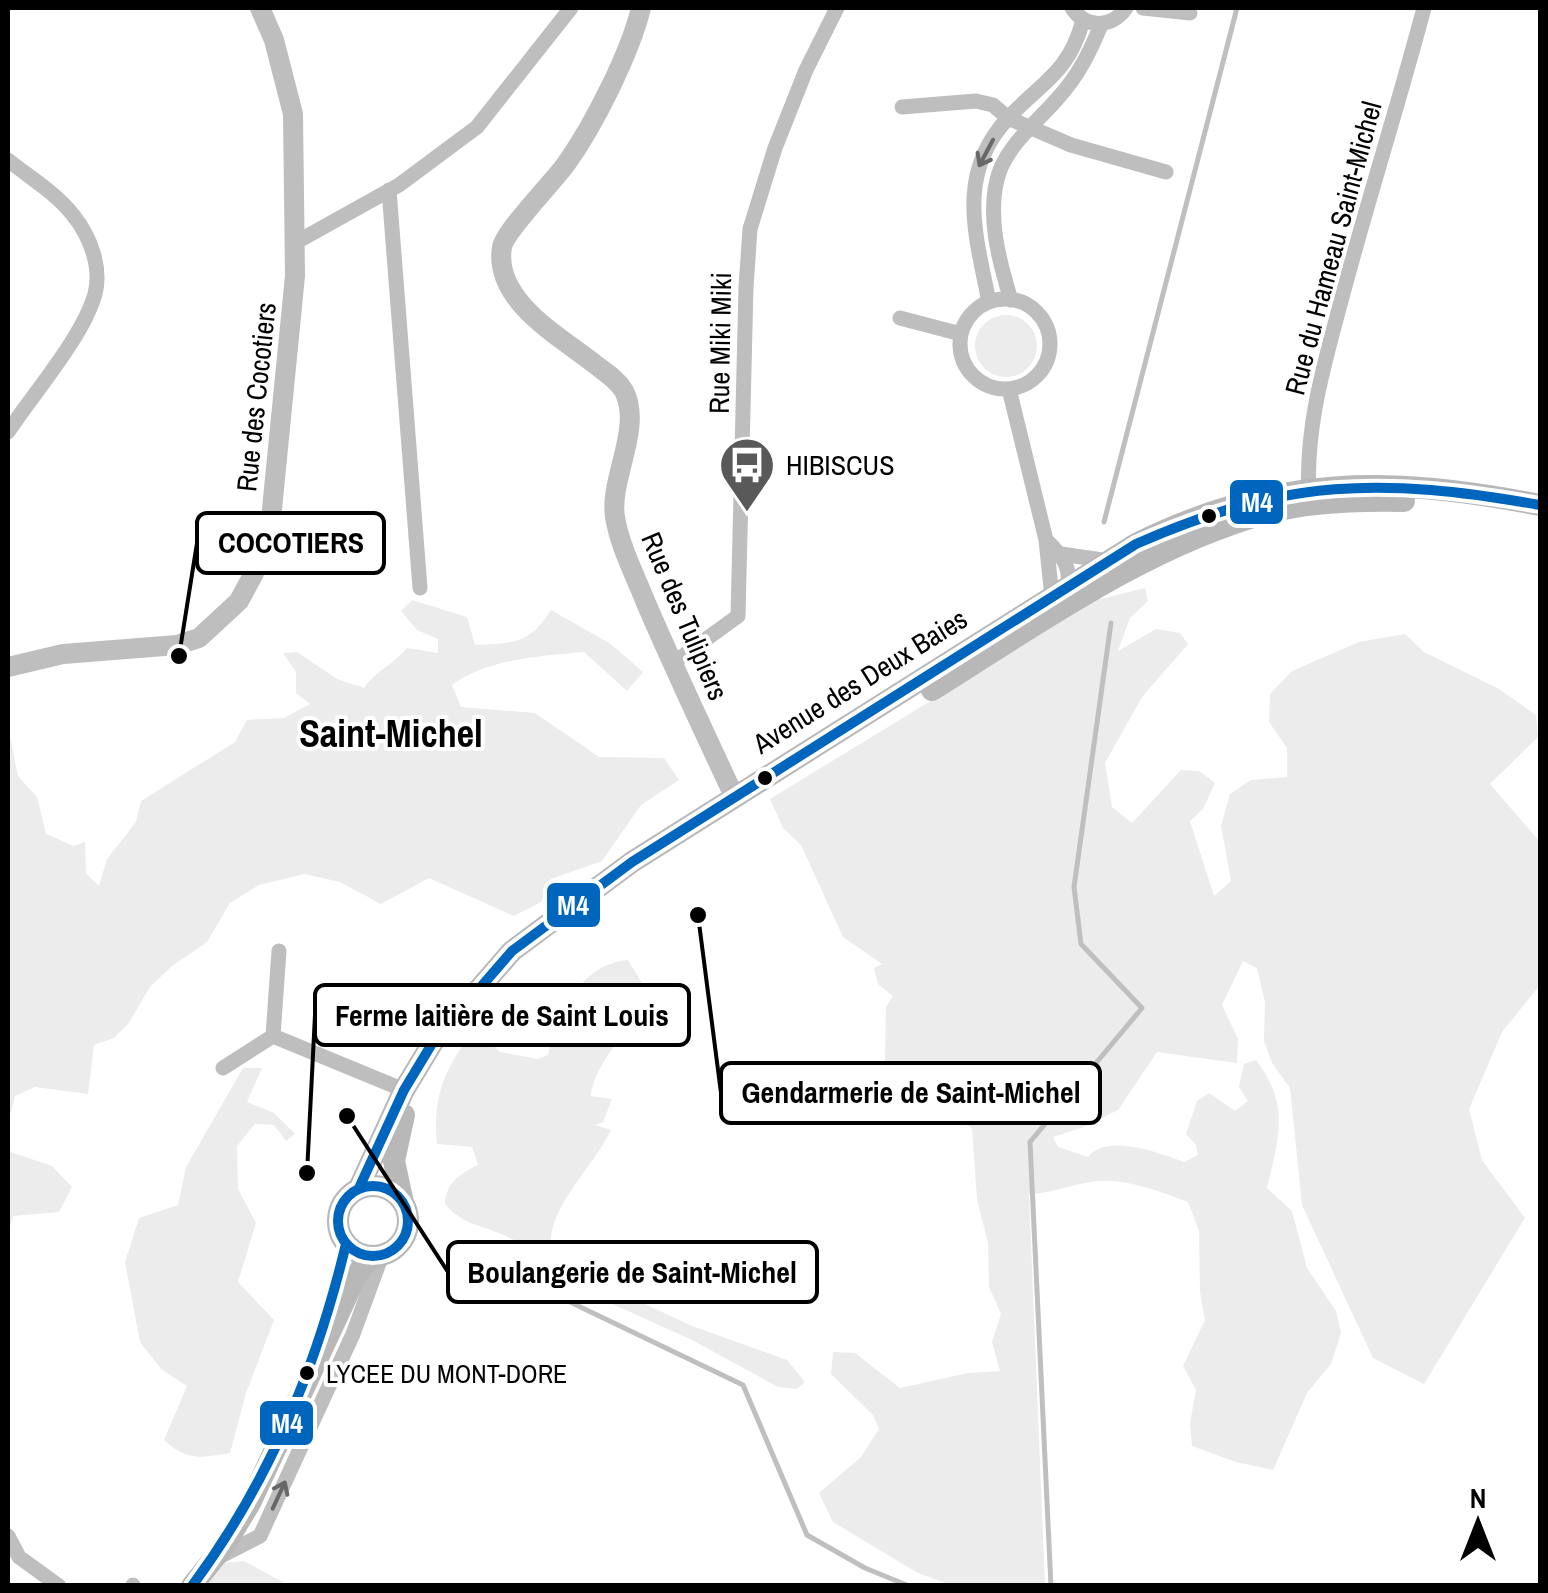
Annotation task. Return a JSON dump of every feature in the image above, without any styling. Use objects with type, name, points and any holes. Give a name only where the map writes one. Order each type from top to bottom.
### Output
[{"type":"main road","name":"Avenue des Deux Baies","points":[[192,1586],[250,1503],[356,1274],[377,1256],[393,1250],[406,1234],[408,1224],[394,1162],[400,1126],[438,1058],[522,960],[585,909],[736,801],[1109,561],[1186,519],[1236,503],[1375,485],[1440,487],[1540,505]]},
{"type":"main road","name":"Avenue des Deux Baies","points":[[286,1426],[320,1341],[346,1244],[340,1235],[338,1213],[349,1194],[359,1188],[404,1090],[453,1016],[512,952],[559,913],[632,862],[984,660],[1143,562],[1309,496],[1449,500],[1540,517]]},
{"type":"main road","points":[[359,1188],[389,1189],[404,1203]]},
{"type":"main road","points":[[346,1244],[353,1250],[377,1256]]},
{"type":"street","name":"Rue des Cocotiers","points":[[8,666],[63,654],[187,642],[208,632],[239,601],[254,573],[271,518],[295,276],[293,114],[274,40],[260,8]]},
{"type":"street","points":[[293,244],[389,190],[477,127],[570,8]]},
{"type":"street","name":"Rue des Tulipiers","points":[[641,8],[635,32],[580,143],[502,244],[502,269],[509,290],[539,320],[614,379],[625,393],[626,449],[614,515],[627,557],[672,664],[736,801]]},
{"type":"street","name":"Rue Miki Miki","points":[[672,664],[738,616],[750,229],[775,148],[806,70],[837,8]]},
{"type":"street","points":[[989,302],[972,200],[980,159],[1008,118],[1037,94],[1066,61],[1077,42],[1077,14],[1101,24],[1118,18],[1126,8]]},
{"type":"street","points":[[1143,8],[1190,13]]},
{"type":"street","name":"Rue du Hameau Saint-Michel","points":[[1309,496],[1310,438],[1318,390],[1378,162],[1424,8]]},
{"type":"street","points":[[1012,300],[999,262],[995,197],[1000,171],[1012,149],[1088,58],[1101,24]]},
{"type":"street","points":[[902,106],[976,101],[1071,144],[1166,172]]},
{"type":"street","points":[[8,160],[73,214],[94,256],[96,277],[96,292],[84,320],[8,432]]},
{"type":"street","points":[[389,190],[420,588]]},
{"type":"street","points":[[1012,300],[1037,312],[1049,342],[1044,366],[1035,377],[1008,388],[981,382],[970,372],[960,347],[961,334],[976,309],[989,302],[1012,300]]},
{"type":"street","points":[[900,318],[961,334]]},
{"type":"street","points":[[984,660],[994,644],[1060,603],[1008,388]]},
{"type":"street","points":[[1046,540],[1061,554],[1069,572],[1060,592]]},
{"type":"street","points":[[1061,554],[1109,561]]},
{"type":"street","points":[[273,1036],[279,951]]},
{"type":"street","points":[[273,1036],[404,1090]]},
{"type":"street","points":[[223,1068],[273,1036]]},
{"type":"street","points":[[213,1560],[260,1536],[353,1334],[377,1256]]},
{"type":"street","points":[[8,1536],[19,1557],[59,1586]]},
{"type":"shaded area","points":[[1006,315],[1028,324],[1037,346],[1028,368],[1006,377],[984,368],[975,346],[984,324]]},
{"type":"shaded area","points":[[1145,588],[1148,601],[1130,618],[1118,651],[1156,629],[1180,633],[1188,644],[1142,697],[1105,763],[1112,807],[1132,823],[1181,770],[1199,771],[1215,783],[1203,809],[1190,821],[1214,896],[1231,881],[1221,826],[1230,794],[1251,780],[1287,777],[1287,748],[1269,722],[1270,694],[1292,671],[1359,642],[1405,634],[1424,652],[1499,689],[1536,715],[1538,737],[1490,784],[1540,842],[1540,985],[1502,1032],[1469,1109],[1482,1160],[1525,1218],[1424,1384],[1373,1358],[1302,1205],[1290,1088],[1272,1063],[1264,1041],[1265,1003],[1257,968],[1243,961],[1222,1005],[1238,1039],[1237,1063],[1157,1052],[1118,1110],[1053,1137],[1058,1147],[1088,1157],[1108,1146],[1120,1146],[1184,1162],[1198,1155],[1196,1145],[1186,1134],[1197,1101],[1209,1093],[1235,1111],[1248,1101],[1239,1087],[1244,1064],[1256,1060],[1267,1076],[1278,1107],[1278,1137],[1267,1188],[1292,1211],[1307,1268],[1336,1311],[1341,1333],[1331,1364],[1307,1393],[1273,1470],[1192,1446],[1190,1423],[1196,1390],[1183,1366],[1205,1320],[1200,1292],[1199,1231],[1188,1202],[1111,1181],[1029,1194],[1045,1585],[950,1585],[916,1572],[833,1522],[819,1493],[861,1457],[879,1429],[873,1415],[831,1374],[833,1352],[855,1353],[900,1388],[968,1373],[1000,1371],[992,1342],[1001,1314],[989,1287],[988,1243],[977,1199],[972,1129],[885,1062],[886,1007],[893,996],[878,984],[874,968],[882,964],[843,937],[801,845],[783,828],[770,799],[1096,600]]},
{"type":"shaded area","points":[[412,600],[467,617],[475,645],[519,640],[535,630],[551,610],[611,644],[643,672],[627,691],[584,652],[498,664],[452,685],[461,707],[535,713],[599,757],[664,758],[679,780],[641,805],[602,861],[551,879],[541,902],[514,916],[429,878],[381,904],[340,882],[305,874],[259,885],[230,903],[207,942],[150,987],[128,1024],[114,1038],[94,1045],[88,1094],[35,1087],[15,1096],[8,1122],[8,739],[18,776],[37,797],[46,834],[74,846],[85,842],[86,873],[99,886],[107,859],[136,822],[141,801],[235,742],[247,720],[284,718],[310,704],[296,693],[296,672],[283,653],[297,652],[337,679],[364,688],[407,648],[438,653],[438,639],[417,630],[401,611]]},
{"type":"shaded area","points":[[628,960],[671,1031],[656,1024],[630,1032],[618,1041],[603,1064],[591,1096],[612,1099],[603,1122],[596,1125],[611,1130],[557,1215],[551,1244],[576,1264],[598,1268],[598,1275],[632,1298],[692,1326],[787,1360],[805,1382],[797,1389],[778,1387],[692,1340],[566,1283],[549,1274],[546,1259],[502,1234],[464,1220],[445,1204],[455,1180],[478,1165],[472,1147],[437,1144],[436,1126],[443,1082],[476,1027],[500,1052],[538,1059],[548,1055],[557,1023],[573,994],[597,971]]},
{"type":"shaded area","points":[[243,1068],[262,1068],[247,1102],[274,1113],[295,1134],[286,1141],[274,1125],[255,1124],[237,1146],[238,1189],[256,1223],[238,1282],[274,1320],[246,1393],[230,1453],[194,1456],[180,1452],[164,1440],[187,1386],[161,1369],[140,1342],[125,1262],[139,1218],[178,1205],[186,1167]]},
{"type":"shaded area","points":[[8,1151],[52,1166],[72,1187],[59,1212],[13,1216],[8,1233]]},
{"type":"shaded area","points":[[244,1561],[288,1585],[205,1586],[223,1563]]},
{"type":"waterway","points":[[1104,522],[1237,8]]},
{"type":"waterway","points":[[1051,1586],[1030,1142],[1142,1008],[1081,944],[1074,887],[1111,623]]},
{"type":"waterway","points":[[474,1256],[743,1385],[807,1535],[865,1568],[909,1586]]},
{"type":"transit line","name":"M4","points":[[359,1188],[404,1090],[433,1042],[512,951],[632,862],[1136,544],[1240,506],[1335,489],[1431,490],[1540,505]]},
{"type":"transit line","name":"M4","points":[[373,1186],[387,1188],[398,1196],[406,1207],[408,1221],[406,1235],[398,1246],[387,1254],[373,1256],[359,1254],[348,1246],[340,1235],[338,1221],[340,1207],[348,1196],[359,1188],[373,1186]]},
{"type":"transit line","name":"M4","points":[[192,1586],[244,1506],[287,1423],[320,1336],[346,1244]]},
{"type":"place","name":"HIBISCUS","points":[[747,514]]},
{"type":"place","name":"COCOTIERS","points":[[179,656]]},
{"type":"place","name":"Gendarmerie de Saint-Michel","points":[[698,915]]},
{"type":"place","name":"Boulangerie de Saint-Michel","points":[[347,1116]]},
{"type":"place","name":"Ferme laitière de Saint Louis","points":[[307,1173]]},
{"type":"place","name":"LYCEE DU MONT-DORE","points":[[307,1373]]},
{"type":"district","name":"Saint-Michel","points":[[391,734]]}]
